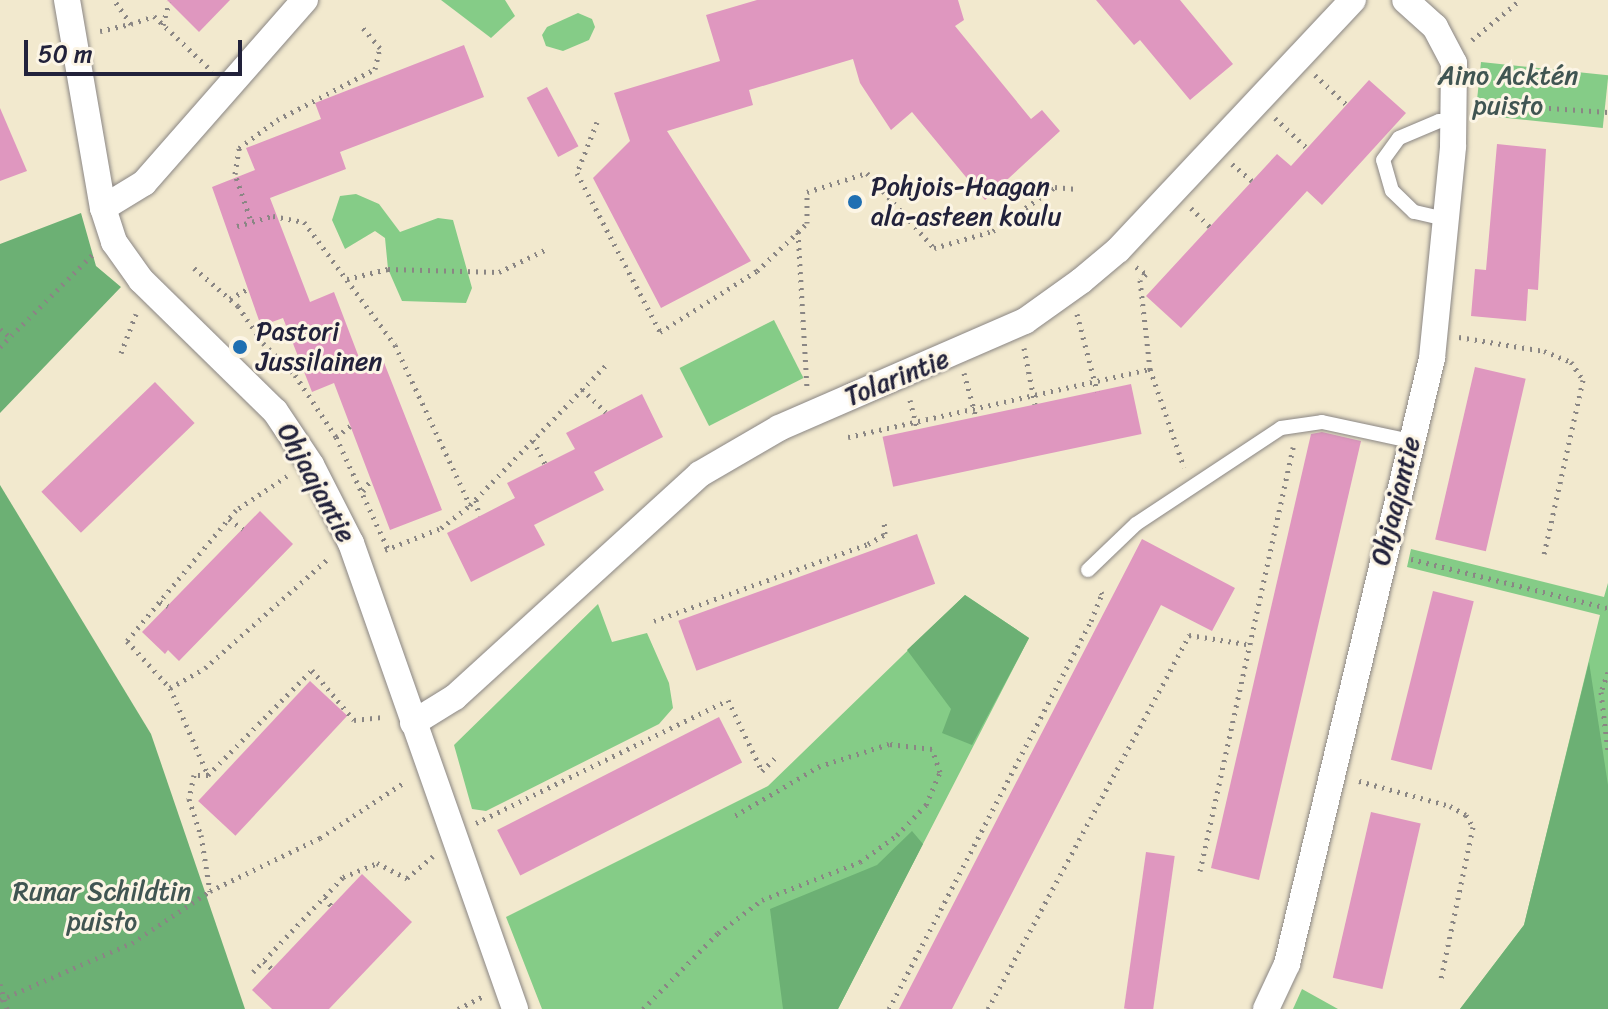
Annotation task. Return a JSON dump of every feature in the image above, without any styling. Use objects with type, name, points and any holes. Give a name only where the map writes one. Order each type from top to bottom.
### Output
[{"type":"street","name":"Ohjaajantie","points":[[67,0],[103,208],[114,242],[141,280],[275,411],[362,549],[404,719],[515,1009]]},
{"type":"street","points":[[103,208],[144,183],[305,0]]},
{"type":"street","name":"Tolarintie","points":[[404,719],[455,697],[712,466],[779,428],[998,334],[1081,281],[1118,250],[1353,0]]},
{"type":"street","name":"Ohjaajantie","points":[[1266,1009],[1287,964],[1434,333],[1455,111],[1449,52],[1435,27],[1405,0]]},
{"type":"lane","points":[[1445,219],[1414,212],[1392,191],[1383,160],[1399,138],[1455,111]]},
{"type":"lane","points":[[1088,570],[1136,524],[1281,428],[1298,423],[1322,422],[1411,441]]},
{"type":"path","points":[[114,0],[131,24]]},
{"type":"path","points":[[1449,52],[1496,25],[1520,0]]},
{"type":"path","points":[[163,25],[169,2]]},
{"type":"path","points":[[87,34],[154,16],[215,73]]},
{"type":"path","points":[[250,218],[235,174],[239,148],[277,120],[375,69],[380,48],[361,25]]},
{"type":"path","points":[[1311,72],[1347,105]]},
{"type":"path","points":[[1455,111],[1608,112]]},
{"type":"path","points":[[1272,114],[1307,148]]},
{"type":"path","points":[[597,122],[577,173],[660,332],[757,271],[798,232],[807,223],[807,192],[867,173],[934,248],[993,231],[1055,187],[1077,189]]},
{"type":"path","points":[[1228,161],[1252,181]]},
{"type":"path","points":[[1187,205],[1210,227]]},
{"type":"path","points":[[237,226],[250,218],[304,222],[395,345],[470,505]]},
{"type":"path","points":[[798,232],[807,389]]},
{"type":"path","points":[[0,347],[99,248],[114,242]]},
{"type":"path","points":[[347,279],[388,269],[499,272],[547,249]]},
{"type":"path","points":[[1132,264],[1146,274],[1140,280],[1150,369],[1192,487]]},
{"type":"path","points":[[230,299],[247,289]]},
{"type":"path","points":[[121,353],[126,329],[146,304]]},
{"type":"path","points":[[1076,309],[1097,391]]},
{"type":"path","points":[[0,329],[10,337]]},
{"type":"path","points":[[1434,333],[1544,351],[1571,362],[1583,380],[1544,554]]},
{"type":"path","points":[[1023,343],[1035,404]]},
{"type":"path","points":[[288,369],[300,361]]},
{"type":"path","points":[[170,688],[205,668],[362,549],[441,528],[470,505],[608,363]]},
{"type":"path","points":[[848,437],[916,426],[974,409],[1150,369]]},
{"type":"path","points":[[964,372],[976,417]]},
{"type":"path","points":[[582,389],[606,412]]},
{"type":"path","points":[[908,395],[916,426]]},
{"type":"path","points":[[1200,871],[1246,644],[1298,423]]},
{"type":"path","points":[[336,437],[350,426]]},
{"type":"path","points":[[533,440],[545,464]]},
{"type":"path","points":[[208,775],[170,688],[127,641],[229,519],[298,468]]},
{"type":"path","points":[[363,492],[371,480]]},
{"type":"path","points":[[476,499],[479,516]]},
{"type":"path","points":[[229,519],[243,529]]},
{"type":"path","points":[[654,621],[868,544],[885,534],[884,519]]},
{"type":"path","points":[[1382,553],[1608,608]]},
{"type":"path","points":[[889,1009],[1091,621],[1102,594],[1088,570]]},
{"type":"path","points":[[160,602],[168,606]]},
{"type":"path","points":[[988,1009],[1189,635],[1246,644]]},
{"type":"path","points":[[210,891],[201,835],[189,799],[194,775],[208,775],[300,686],[312,670],[354,720],[404,719]]},
{"type":"path","points":[[1608,672],[1601,692],[1608,752]]},
{"type":"path","points":[[467,827],[728,700],[762,771],[776,757]]},
{"type":"path","points":[[643,1009],[718,933],[762,900],[860,862],[897,835],[926,805],[940,772],[932,749],[889,744],[827,762],[731,818]]},
{"type":"path","points":[[227,756],[232,762]]},
{"type":"path","points":[[1,999],[132,943],[210,891],[320,838],[415,775]]},
{"type":"path","points":[[1331,775],[1450,806],[1466,815],[1473,827],[1440,983]]},
{"type":"path","points":[[253,972],[343,877],[377,863],[407,878],[440,850]]},
{"type":"path","points":[[325,897],[331,906]]},
{"type":"path","points":[[264,961],[272,969]]},
{"type":"path","points":[[0,984],[1,999],[7,1009]]},
{"type":"green space","points":[[441,0],[505,0],[515,16],[491,38]]},
{"type":"green space","points":[[578,13],[592,19],[595,27],[589,40],[563,51],[546,46],[542,35],[547,27]]},
{"type":"green space","name":"Aino Acktén puisto","points":[[1481,62],[1608,75],[1603,128],[1475,115]]},
{"type":"green space","points":[[356,194],[379,204],[400,232],[438,218],[453,220],[472,288],[466,303],[402,301],[388,269],[385,238],[375,231],[345,249],[332,220],[340,196]]},
{"type":"green space","points":[[81,213],[96,266],[121,287],[0,413],[0,244]]},
{"type":"green space","points":[[774,320],[804,378],[709,426],[680,368]]},
{"type":"green space","name":"Runar Schildtin puisto","points":[[0,485],[151,734],[245,1009],[0,1009]]},
{"type":"green space","points":[[1411,549],[1604,597],[1608,583],[1608,1009],[1460,1009],[1524,925],[1600,615],[1407,567]]},
{"type":"green space","points":[[965,595],[1029,638],[838,1009],[542,1009],[506,917],[768,786]]},
{"type":"green space","points":[[965,595],[1029,638],[972,745],[942,733],[951,709],[907,650]]},
{"type":"green space","points":[[598,604],[612,642],[647,633],[669,683],[673,708],[659,724],[486,811],[472,809],[454,745]]},
{"type":"green space","points":[[1589,662],[1608,785],[1608,1009],[1460,1009],[1524,925]]},
{"type":"green space","points":[[912,831],[923,844],[838,1009],[783,1009],[770,909],[877,865]]},
{"type":"green space","points":[[1302,989],[1338,1009],[1293,1009]]},
{"type":"building","points":[[167,0],[230,0],[199,32]]},
{"type":"building","points":[[757,0],[958,0],[964,20],[955,26],[1031,119],[1042,110],[1060,131],[985,200],[912,112],[891,130],[860,83],[853,59],[749,90],[753,105],[667,131],[751,261],[661,308],[593,178],[630,141],[614,93],[720,61],[706,15]]},
{"type":"building","points":[[1096,0],[1180,0],[1233,64],[1190,100],[1140,40],[1134,45]]},
{"type":"building","points":[[464,45],[484,97],[340,152],[346,169],[270,198],[310,302],[334,292],[363,368],[383,360],[442,510],[390,530],[334,383],[312,392],[283,318],[261,326],[212,187],[255,170],[246,148],[321,119],[315,103]]},
{"type":"building","points":[[1369,80],[1406,113],[1322,205],[1307,191],[1181,328],[1146,296],[1277,154],[1291,166]]},
{"type":"building","points":[[547,87],[578,146],[558,157],[527,98]]},
{"type":"building","points":[[0,108],[27,171],[0,181]]},
{"type":"building","points":[[1497,144],[1546,149],[1538,290],[1528,289],[1526,321],[1471,316],[1475,269],[1486,270]]},
{"type":"building","points":[[1475,367],[1526,379],[1486,551],[1435,539]]},
{"type":"building","points":[[155,382],[195,423],[81,533],[41,492]]},
{"type":"building","points":[[1131,384],[1142,434],[893,487],[883,437]]},
{"type":"building","points":[[642,394],[663,437],[594,472],[604,490],[534,525],[545,545],[471,582],[447,533],[515,498],[507,483],[575,449],[566,433]]},
{"type":"building","points":[[1322,432],[1361,441],[1259,880],[1211,868],[1311,434]]},
{"type":"building","points":[[260,511],[293,544],[179,661],[168,650],[165,654],[142,632]]},
{"type":"building","points":[[917,534],[935,584],[696,671],[678,621]]},
{"type":"building","points":[[1142,539],[1235,588],[1212,631],[1161,605],[952,1009],[899,1009]]},
{"type":"building","points":[[1433,591],[1474,601],[1432,770],[1391,760]]},
{"type":"building","points":[[310,681],[347,716],[235,836],[198,801]]},
{"type":"building","points":[[719,717],[742,762],[520,875],[497,830]]},
{"type":"building","points":[[1371,812],[1421,823],[1382,989],[1333,978]]},
{"type":"building","points":[[1146,852],[1175,856],[1153,1009],[1124,1008]]},
{"type":"building","points":[[362,874],[412,922],[329,1009],[272,1009],[252,990]]},
{"type":"place","name":"Pohjois-Haagan ala-asteen koulu","points":[[855,202]]},
{"type":"place","name":"Pastori Jussilainen","points":[[240,347]]}]
